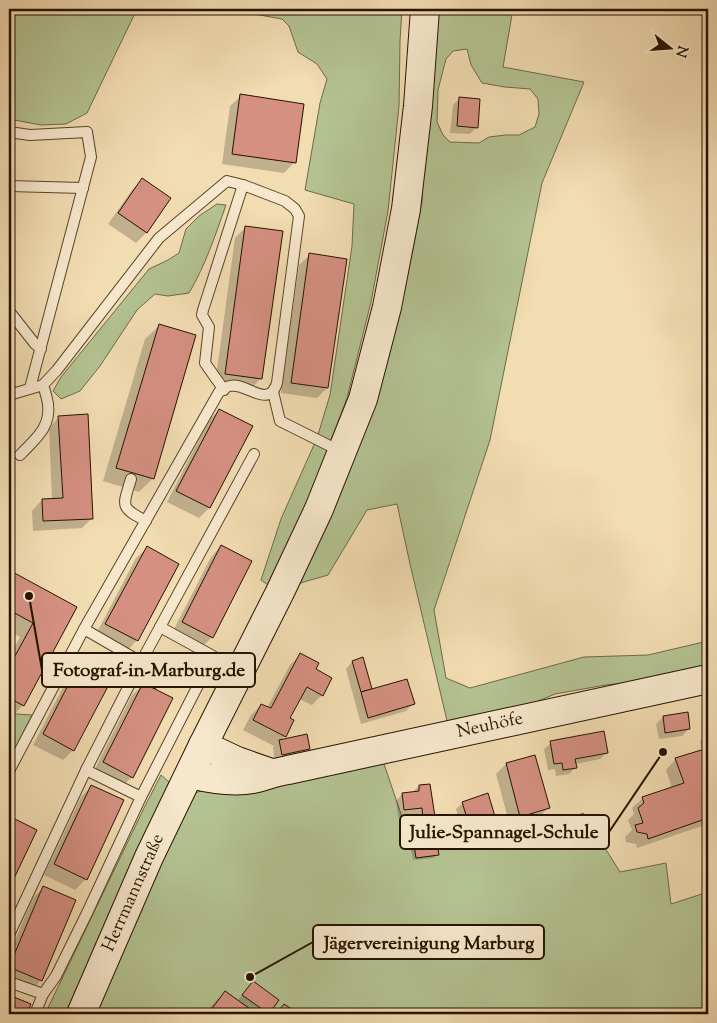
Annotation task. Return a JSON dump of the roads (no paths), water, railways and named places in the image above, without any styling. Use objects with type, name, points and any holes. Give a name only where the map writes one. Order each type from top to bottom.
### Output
[{"type":"street","name":"Herrmannstraße","points":[[81,1014],[149,857],[319,509],[363,399],[385,316],[406,209],[418,106],[425,9]]},
{"type":"street","name":"Neuhöfe","points":[[190,774],[212,779],[253,779],[272,773],[708,679]]},
{"type":"street","points":[[203,745],[237,761],[272,773]]},
{"type":"lane","points":[[9,132],[30,135],[87,132],[91,157],[30,388]]},
{"type":"lane","points":[[9,395],[43,385],[57,370],[159,238],[227,181],[286,201],[296,209],[299,216],[277,383],[273,392],[280,421],[342,452]]},
{"type":"lane","points":[[224,390],[205,363],[209,327],[202,315],[202,310],[243,185]]},
{"type":"lane","points":[[9,186],[83,188]]},
{"type":"lane","points":[[9,311],[41,349]]},
{"type":"lane","points":[[20,455],[41,434],[47,424],[48,405],[43,385]]},
{"type":"lane","points":[[9,771],[84,629],[219,392],[230,386],[236,386],[266,395],[273,392]]},
{"type":"lane","points":[[9,934],[86,770],[160,627],[254,454]]},
{"type":"lane","points":[[131,479],[124,502],[126,508],[146,521]]},
{"type":"lane","points":[[35,1014],[42,994],[56,976],[141,797],[213,656],[160,627]]},
{"type":"lane","points":[[84,629],[142,662]]},
{"type":"lane","points":[[86,770],[141,797]]},
{"type":"lane","points":[[9,982],[42,994]]},
{"type":"place","name":"Fotograf-in-Marburg.de","points":[[29,596]]},
{"type":"place","name":"Julie-Spannagel-Schule","points":[[663,752]]},
{"type":"place","name":"Jägervereinigung Marburg","points":[[250,977]]}]
